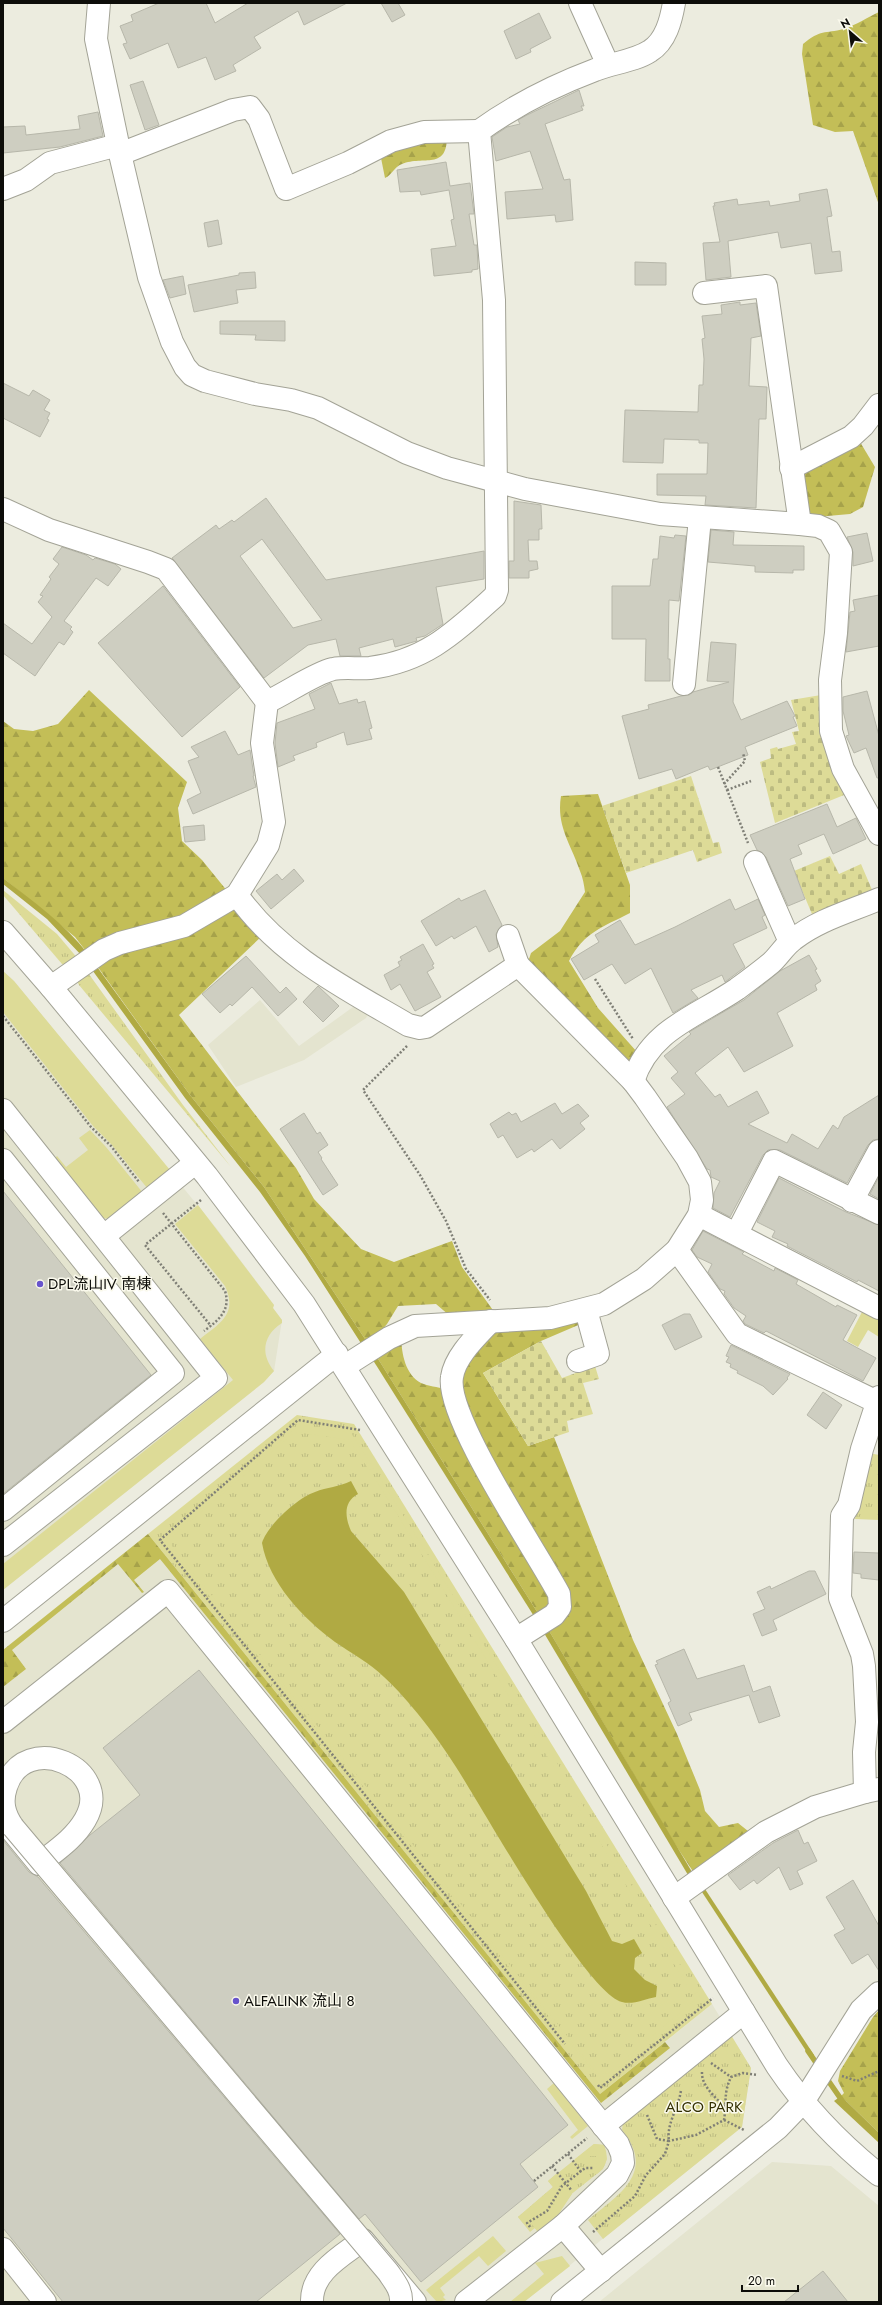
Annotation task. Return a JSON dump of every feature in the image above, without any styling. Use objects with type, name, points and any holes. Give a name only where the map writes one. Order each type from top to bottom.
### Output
[{"type":"street","points":[[100,3],[96,39],[119,149],[149,277],[172,342],[185,367],[192,375],[205,381],[318,408],[407,453],[496,482],[660,514],[800,524],[818,526],[829,531],[841,552],[836,633],[830,680],[831,731],[843,769],[879,834]]},
{"type":"street","points":[[580,3],[608,65]]},
{"type":"street","points":[[3,190],[26,180],[50,163],[119,149],[233,110],[250,107],[259,119],[286,189],[348,163],[392,141],[424,132],[479,131],[512,109],[561,83],[608,65],[651,51],[662,38],[671,20],[674,3]]},
{"type":"street","points":[[267,702],[314,677],[333,669],[370,668],[394,663],[436,646],[463,626],[495,596],[497,590],[494,300],[479,131]]},
{"type":"street","points":[[704,293],[766,286],[800,524]]},
{"type":"street","points":[[791,468],[851,437],[863,426],[879,405]]},
{"type":"street","points":[[4,511],[49,530],[166,569],[267,702],[262,744],[274,822],[268,845],[237,894],[184,926],[120,943],[87,962],[52,987]]},
{"type":"street","points":[[684,684],[700,518]]},
{"type":"street","points":[[755,862],[790,942]]},
{"type":"street","points":[[237,894],[258,922],[289,951],[320,974],[408,1025],[420,1028],[426,1027],[518,965]]},
{"type":"street","points":[[633,1081],[638,1066],[644,1056],[674,1026],[735,989],[771,963],[790,942],[812,927],[879,899]]},
{"type":"street","points":[[3,932],[52,987],[269,1256],[341,1360],[516,1639],[777,2066],[803,2102],[828,2132],[879,2175]]},
{"type":"street","points":[[3,1621],[341,1360],[370,1351],[389,1338],[415,1326],[550,1318],[586,1310],[604,1304],[644,1279],[678,1250],[699,1215],[702,1200],[700,1182],[687,1158],[633,1081],[518,965],[508,936]]},
{"type":"street","points":[[3,1110],[216,1378],[3,1545]]},
{"type":"street","points":[[852,1200],[879,1151]]},
{"type":"street","points":[[3,1160],[173,1373],[3,1510]]},
{"type":"street","points":[[737,1233],[774,1161],[879,1213]]},
{"type":"street","points":[[104,1236],[195,1163]]},
{"type":"street","points":[[699,1215],[737,1233],[879,1308]]},
{"type":"street","points":[[674,1898],[707,1876],[766,1832],[799,1814],[872,1790],[864,1752],[867,1722],[862,1654],[840,1598],[842,1516],[849,1506],[862,1449],[878,1400],[737,1334],[678,1250]]},
{"type":"street","points":[[578,1361],[598,1354],[586,1310]]},
{"type":"street","points":[[498,1321],[459,1360],[452,1378],[453,1397],[474,1446],[559,1594],[560,1607],[554,1615],[516,1639]]},
{"type":"street","points":[[3,1722],[168,1591],[618,2144],[622,2154],[623,2163],[617,2175],[563,2226],[466,2302]]},
{"type":"street","points":[[8,1824],[39,1864],[64,1844],[86,1819],[91,1801],[89,1788],[82,1775],[71,1765],[51,1758],[29,1761],[17,1769],[8,1781],[3,1795],[3,1807],[8,1824],[388,2272],[396,2284],[401,2296],[401,2302]]},
{"type":"street","points":[[562,2302],[778,2128],[827,2075],[861,2010],[879,1993]]},
{"type":"street","points":[[603,2126],[744,2012]]},
{"type":"street","points":[[563,2226],[601,2271]]},
{"type":"street","points":[[312,2302],[314,2286],[321,2273],[363,2240],[415,2302]]},
{"type":"street","points":[[3,2249],[45,2302]]},
{"type":"path","points":[[724,784],[746,761],[743,753]]},
{"type":"path","points":[[718,767],[755,862]]},
{"type":"path","points":[[727,790],[751,781]]},
{"type":"path","points":[[595,978],[644,1056]]},
{"type":"path","points":[[3,1016],[91,1128],[111,1146],[225,1291],[225,1310],[211,1326],[202,1333]]},
{"type":"path","points":[[426,1027],[363,1090],[420,1175],[446,1220],[466,1269],[498,1321]]},
{"type":"path","points":[[201,1200],[145,1245],[211,1326]]},
{"type":"path","points":[[365,1431],[298,1420],[160,1540],[570,2050]]},
{"type":"path","points":[[595,2081],[600,2088],[713,1997]]},
{"type":"path","points":[[697,2074],[712,2063],[731,2076],[743,2073],[761,2075]]},
{"type":"path","points":[[702,2070],[702,2077],[710,2091],[726,2108]]},
{"type":"path","points":[[827,2075],[857,2082],[879,2070]]},
{"type":"path","points":[[724,2120],[726,2108],[724,2090],[731,2076]]},
{"type":"path","points":[[578,2245],[635,2196],[646,2175],[666,2154],[669,2141],[668,2133],[680,2102],[682,2085],[676,2090]]},
{"type":"path","points":[[653,2109],[647,2114],[657,2139],[669,2141],[691,2137],[724,2120]]},
{"type":"path","points":[[724,2120],[746,2131]]},
{"type":"path","points":[[534,2181],[603,2126]]},
{"type":"path","points":[[568,2154],[581,2172]]},
{"type":"path","points":[[552,2166],[572,2191],[578,2187]]},
{"type":"path","points":[[566,2183],[581,2172],[594,2167],[593,2174]]},
{"type":"shaded area","points":[[3,878],[59,923],[88,954],[83,957],[47,919],[3,884]]},
{"type":"shaded area","points":[[95,964],[190,1095],[264,1187],[369,1345],[364,1348],[305,1256],[260,1192],[185,1098],[90,967]]},
{"type":"shaded area","points":[[3,971],[14,981],[217,1229],[274,1305],[273,1308],[282,1320],[274,1371],[264,1382],[3,1590]]},
{"type":"shaded area","points":[[353,999],[371,1010],[366,1018],[304,1060],[236,1087],[208,1045],[260,1000],[299,1046],[353,1007]]},
{"type":"shaded area","points":[[375,1354],[541,1618],[537,1621],[371,1357]]},
{"type":"shaded area","points":[[351,1481],[358,1494],[350,1501],[347,1510],[347,1520],[351,1531],[404,1592],[586,1891],[612,1941],[622,1944],[634,1939],[642,1953],[635,1958],[634,1969],[645,1980],[657,1986],[656,1997],[626,2003],[605,1991],[584,1967],[560,1934],[510,1856],[456,1767],[423,1720],[394,1686],[379,1672],[335,1642],[311,1622],[280,1586],[266,1558],[262,1543],[265,1536],[276,1521],[300,1500],[320,1490],[342,1485]]},
{"type":"shaded area","name":"ALFALINK 流山 8","points":[[148,1534],[601,2094],[712,2004],[751,2068],[742,2127],[524,2302],[5,2302],[3,2299],[3,1650]]},
{"type":"shaded area","points":[[548,1629],[695,1877],[691,1880],[544,1633]]},
{"type":"shaded area","points":[[703,1886],[814,2055],[810,2057],[700,1889]]},
{"type":"shaded area","points":[[841,2096],[879,2133],[879,2143],[834,2101]]},
{"type":"shaded area","points":[[772,2162],[831,2166],[879,2206],[879,2302],[599,2302]]},
{"type":"green space","points":[[879,12],[879,205],[853,131],[835,132],[813,125],[802,54],[803,44],[814,36],[844,29]]},
{"type":"green space","points":[[447,136],[446,147],[443,154],[439,158],[402,164],[385,178],[380,153]]},
{"type":"green space","points":[[857,437],[875,467],[863,507],[850,514],[805,518],[796,470]]},
{"type":"green space","points":[[89,690],[187,782],[178,808],[182,841],[202,860],[263,935],[179,1015],[296,1168],[314,1199],[361,1249],[394,1262],[452,1241],[462,1267],[495,1313],[450,1316],[436,1304],[398,1306],[387,1324],[369,1345],[264,1187],[190,1095],[75,937],[3,878],[3,721],[14,729],[33,731],[58,724]]},
{"type":"green space","points":[[821,695],[849,793],[775,823],[760,762],[771,758],[770,749],[777,747],[778,749],[796,744],[792,732],[799,731],[791,700]]},
{"type":"green space","points":[[691,776],[713,843],[719,842],[722,853],[697,862],[693,850],[626,873],[602,806]]},
{"type":"green space","points":[[598,794],[630,885],[630,913],[595,931],[581,943],[569,961],[598,1008],[637,1052],[629,1061],[622,1060],[528,962],[531,953],[560,931],[585,892],[581,874],[562,826],[560,807],[561,796]]},
{"type":"green space","points":[[830,856],[839,874],[861,864],[873,892],[814,919],[794,871]]},
{"type":"green space","points":[[3,890],[57,934],[79,960],[64,965],[62,964],[3,895]]},
{"type":"green space","points":[[86,970],[183,1105],[231,1167],[79,985],[77,981]]},
{"type":"green space","points":[[3,971],[14,981],[170,1170],[148,1189],[111,1144],[93,1126],[3,1012]]},
{"type":"green space","points":[[90,1130],[106,1147],[143,1193],[110,1219],[103,1218],[55,1158],[57,1156],[66,1167],[88,1150],[79,1138]]},
{"type":"green space","points":[[198,1205],[274,1305],[273,1308],[282,1320],[282,1323],[267,1339],[266,1345],[265,1352],[274,1371],[264,1382],[3,1590],[3,1564],[233,1380],[200,1339],[220,1323],[228,1311],[229,1304],[225,1286],[175,1224]]},
{"type":"green space","points":[[863,1310],[879,1318],[879,1337],[868,1330],[858,1347],[847,1341]]},
{"type":"green space","points":[[581,1317],[583,1323],[541,1341],[483,1373],[528,1446],[554,1437],[633,1640],[677,1734],[700,1790],[705,1811],[719,1827],[738,1823],[753,1835],[696,1876],[673,1841],[548,1629],[559,1620],[481,1448],[457,1378],[494,1329]]},
{"type":"green space","points":[[401,1338],[405,1363],[411,1374],[421,1383],[445,1389],[555,1601],[541,1618],[375,1354]]},
{"type":"green space","points":[[541,1341],[562,1378],[595,1366],[599,1379],[583,1383],[593,1414],[567,1421],[569,1432],[528,1446],[483,1373]]},
{"type":"green space","points":[[297,1415],[354,1424],[712,2004],[600,2094],[148,1534]]},
{"type":"green space","points":[[299,1425],[351,1433],[374,1468],[369,1470],[350,1440],[295,1432],[172,1537],[172,1546],[597,2073],[607,2074],[695,2000],[693,1995],[697,1992],[702,2000],[607,2077],[597,2076],[169,1546],[169,1537]]},
{"type":"green space","points":[[869,1453],[879,1455],[879,1520],[855,1519]]},
{"type":"green space","points":[[380,1478],[520,1703],[515,1706],[376,1480]]},
{"type":"green space","points":[[148,1534],[600,2094],[665,2042],[670,2048],[601,2103],[160,1559],[134,1580],[144,1592],[142,1593],[118,1564],[12,1650],[26,1669],[3,1687],[3,1650]]},
{"type":"green space","points":[[535,1727],[657,1927],[653,1929],[531,1730]]},
{"type":"green space","points":[[663,1937],[691,1983],[687,1985],[659,1940]]},
{"type":"green space","points":[[879,2010],[879,2133],[841,2096],[844,2093],[838,2081],[840,2071],[873,2017]]},
{"type":"green space","name":"ALCO PARK","points":[[731,2035],[751,2068],[742,2127],[603,2239],[588,2220],[621,2192],[635,2171],[636,2159],[632,2145],[622,2130],[623,2122]]},
{"type":"green space","points":[[554,2083],[588,2126],[572,2139],[570,2137],[578,2130],[547,2089]]},
{"type":"green space","points":[[594,2144],[604,2145],[607,2159],[603,2169],[569,2196],[558,2215],[538,2232],[535,2228],[530,2232],[518,2217],[553,2187],[548,2181]]},
{"type":"green space","points":[[594,2144],[604,2145],[607,2157],[603,2168],[597,2174],[597,2156],[584,2156],[577,2162],[575,2159]]},
{"type":"green space","points":[[556,2174],[563,2182],[557,2189],[548,2207],[523,2223],[518,2217],[553,2187],[548,2181]]},
{"type":"green space","points":[[566,2186],[572,2194],[558,2215],[538,2232],[530,2222],[552,2209],[560,2192]]},
{"type":"green space","points":[[493,2236],[506,2251],[488,2266],[479,2256],[440,2288],[445,2295],[443,2297],[446,2300],[437,2302],[426,2290]]},
{"type":"green space","points":[[562,2256],[570,2266],[524,2302],[510,2302],[544,2274],[535,2263]]},
{"type":"building","points":[[159,3],[206,3],[215,23],[248,3],[347,3],[304,25],[298,11],[254,37],[261,48],[233,65],[236,71],[215,80],[206,57],[178,68],[168,43],[130,59],[123,44],[127,43],[120,26],[133,21],[131,15]]},
{"type":"building","points":[[381,3],[398,3],[405,15],[392,22]]},
{"type":"building","points":[[539,13],[551,38],[530,49],[531,52],[516,59],[504,31]]},
{"type":"building","points":[[143,81],[159,125],[145,130],[130,85]]},
{"type":"building","points":[[579,90],[584,106],[581,106],[583,110],[545,124],[564,180],[570,179],[573,220],[556,222],[555,215],[507,219],[505,192],[543,189],[530,151],[496,161],[492,137],[507,127],[520,124],[518,120],[527,115]]},
{"type":"building","points":[[98,112],[103,136],[60,147],[3,153],[3,127],[25,126],[26,135],[80,129],[78,116]]},
{"type":"building","points":[[446,162],[450,186],[470,183],[474,214],[469,214],[474,245],[477,245],[478,269],[472,270],[472,272],[434,276],[431,249],[456,246],[451,220],[454,219],[449,190],[421,195],[420,191],[400,192],[397,170]]},
{"type":"building","points":[[827,189],[832,216],[827,217],[832,252],[840,251],[842,271],[815,274],[811,243],[781,248],[778,232],[728,241],[731,277],[706,280],[703,243],[720,242],[713,206],[715,206],[714,203],[737,199],[738,205],[769,201],[770,206],[800,201],[799,194]]},
{"type":"building","points":[[218,220],[222,244],[208,247],[204,223]]},
{"type":"building","points":[[635,262],[666,263],[666,285],[635,285]]},
{"type":"building","points":[[255,272],[256,288],[236,290],[238,303],[194,312],[188,285],[239,275],[239,273]]},
{"type":"building","points":[[183,276],[186,294],[170,298],[163,280]]},
{"type":"building","points":[[740,302],[740,305],[756,303],[761,336],[751,338],[749,386],[767,387],[766,419],[759,419],[756,508],[705,505],[706,496],[657,495],[657,474],[707,474],[708,443],[699,443],[699,440],[664,439],[663,463],[623,462],[625,410],[698,412],[699,385],[703,385],[704,359],[702,339],[705,338],[702,316],[722,314],[721,305]]},
{"type":"building","points":[[220,321],[285,321],[285,341],[255,340],[256,335],[220,334]]},
{"type":"building","points":[[3,383],[29,396],[33,390],[50,400],[44,410],[50,413],[47,419],[49,420],[40,437],[3,418]]},
{"type":"building","points":[[266,498],[326,580],[484,551],[484,579],[436,587],[443,624],[425,636],[416,638],[417,641],[395,647],[393,639],[359,648],[361,656],[340,656],[336,639],[308,645],[264,678],[172,558],[216,525],[219,529],[232,520],[234,522]],"holes":[[[262,539],[322,620],[293,628],[240,556]]]},
{"type":"building","points":[[514,501],[541,505],[542,529],[539,529],[539,540],[528,540],[529,561],[537,561],[538,569],[529,571],[529,578],[509,578],[509,561],[514,561]]},
{"type":"building","points":[[711,530],[734,532],[733,545],[804,546],[804,570],[793,570],[793,573],[755,572],[755,566],[708,562]]},
{"type":"building","points":[[867,533],[873,561],[853,566],[853,552],[847,537]]},
{"type":"building","points":[[675,535],[686,536],[679,601],[669,600],[668,659],[670,659],[670,681],[645,681],[646,639],[612,639],[612,586],[650,586],[653,559],[658,559],[660,536],[674,538]]},
{"type":"building","points":[[62,547],[86,555],[93,560],[95,558],[115,564],[121,569],[108,586],[96,578],[64,621],[72,627],[70,629],[73,632],[64,645],[59,642],[35,676],[3,653],[3,623],[32,644],[52,617],[38,602],[43,596],[40,595],[51,579],[49,577],[59,564],[53,559]]},
{"type":"building","points":[[163,586],[240,687],[182,737],[98,643]]},
{"type":"building","points":[[879,595],[879,646],[846,652],[850,612],[855,611],[853,600]]},
{"type":"building","points":[[711,642],[736,644],[733,702],[741,720],[787,701],[795,716],[793,717],[797,726],[745,747],[748,755],[710,770],[708,766],[676,779],[672,769],[639,779],[622,716],[649,709],[648,705],[689,695],[693,692],[729,682],[707,681]]},
{"type":"building","points":[[331,683],[339,704],[357,699],[358,703],[365,701],[372,728],[369,729],[372,739],[347,745],[344,732],[316,743],[317,747],[293,756],[295,760],[278,767],[275,743],[277,723],[315,709],[309,694]]},
{"type":"building","points":[[867,691],[879,736],[879,778],[877,778],[866,748],[854,753],[846,736],[849,735],[843,711],[843,697]]},
{"type":"building","points":[[225,731],[238,755],[250,750],[253,776],[256,787],[193,814],[187,800],[201,793],[188,761],[199,757],[191,747]]},
{"type":"building","points":[[827,804],[837,827],[856,818],[866,839],[833,854],[824,834],[798,845],[802,854],[790,859],[805,899],[788,906],[766,857],[757,850],[750,835]]},
{"type":"building","points":[[204,825],[205,840],[185,842],[183,827]]},
{"type":"building","points":[[294,869],[304,881],[271,909],[256,891],[277,874],[282,880]]},
{"type":"building","points":[[485,890],[502,925],[496,934],[498,947],[489,952],[476,926],[454,939],[452,936],[436,946],[421,921],[459,898],[461,901]]},
{"type":"building","points":[[730,899],[735,910],[758,899],[765,915],[762,917],[767,928],[733,944],[745,967],[725,982],[722,975],[691,990],[698,998],[673,1013],[651,968],[625,984],[612,964],[584,980],[571,959],[599,942],[595,935],[620,920],[635,945],[675,927]]},
{"type":"building","points":[[423,944],[434,964],[432,965],[434,968],[427,972],[441,997],[415,1011],[400,984],[391,990],[384,975],[400,966],[398,962],[402,960],[400,957]]},
{"type":"building","points":[[809,955],[817,969],[815,970],[821,981],[815,985],[817,990],[777,1013],[793,1046],[744,1072],[728,1047],[695,1073],[715,1097],[720,1094],[728,1107],[757,1091],[769,1113],[748,1124],[787,1143],[792,1134],[818,1149],[833,1125],[838,1129],[844,1117],[879,1095],[879,1139],[873,1140],[868,1145],[847,1183],[780,1150],[768,1150],[763,1155],[730,1217],[713,1208],[714,1193],[720,1181],[711,1177],[710,1170],[707,1169],[667,1107],[685,1094],[671,1078],[678,1072],[664,1056],[691,1034],[689,1032],[744,1000],[780,971]]},
{"type":"building","points":[[246,956],[280,993],[286,987],[297,999],[278,1016],[252,987],[232,1006],[230,1004],[220,1013],[202,994]]},
{"type":"building","points":[[318,986],[339,1006],[323,1022],[303,1002]]},
{"type":"building","points":[[555,1103],[562,1114],[578,1104],[589,1116],[580,1123],[585,1129],[560,1149],[552,1139],[534,1152],[532,1149],[517,1158],[503,1135],[498,1138],[490,1124],[509,1112],[512,1115],[516,1113],[521,1122]]},
{"type":"building","points":[[304,1113],[317,1134],[320,1132],[328,1145],[318,1152],[338,1185],[323,1195],[280,1129]]},
{"type":"building","points":[[879,1177],[879,1199],[870,1194]]},
{"type":"building","points":[[779,1178],[846,1212],[879,1225],[879,1291],[858,1280],[857,1282],[787,1246],[788,1244],[772,1237],[775,1231],[757,1222]]},
{"type":"building","name":"DPL流山IV 南棟","points":[[3,1191],[151,1375],[3,1494]]},
{"type":"building","points":[[703,1231],[744,1252],[742,1254],[774,1271],[775,1268],[798,1280],[796,1284],[836,1307],[837,1305],[857,1315],[843,1340],[876,1358],[863,1381],[766,1331],[764,1333],[745,1324],[743,1321],[746,1316],[734,1308],[724,1294],[725,1291],[720,1289],[708,1272],[712,1264],[697,1257],[692,1250]]},
{"type":"building","points":[[684,1314],[690,1314],[702,1337],[675,1350],[662,1325]]},
{"type":"building","points":[[731,1345],[790,1374],[787,1378],[788,1379],[773,1395],[763,1386],[737,1373],[738,1371],[730,1367],[731,1364],[726,1362],[729,1357],[726,1356]]},
{"type":"building","points":[[823,1392],[842,1405],[826,1429],[807,1415]]},
{"type":"building","points":[[854,1552],[879,1553],[879,1580],[861,1578],[861,1574],[853,1573]]},
{"type":"building","points":[[809,1571],[815,1571],[826,1594],[773,1620],[777,1630],[762,1636],[753,1614],[765,1609],[757,1592],[770,1586],[771,1589]]},
{"type":"building","points":[[684,1649],[697,1679],[744,1665],[753,1692],[770,1686],[780,1716],[759,1723],[749,1695],[689,1713],[692,1720],[678,1726],[668,1703],[671,1701],[655,1665],[658,1664],[656,1661]]},
{"type":"building","points":[[199,1670],[568,2125],[520,2164],[538,2187],[421,2282],[365,2214],[359,2219],[60,1863],[90,1835],[140,1795],[103,1748]]},
{"type":"building","points":[[798,1830],[804,1844],[808,1842],[817,1861],[797,1871],[803,1884],[790,1890],[779,1867],[757,1884],[754,1880],[740,1890],[728,1875],[773,1843]]},
{"type":"building","points":[[3,1840],[29,1872],[38,1877],[340,2234],[256,2302],[63,2302],[3,2228]]},
{"type":"building","points":[[853,1880],[879,1926],[879,1971],[868,1954],[852,1964],[834,1935],[845,1929],[826,1897]]},
{"type":"building","points":[[823,2271],[848,2302],[784,2302]]},
{"type":"waterway","points":[[808,2051],[819,2067]]},
{"type":"waterway","points":[[825,2076],[843,2102]]},
{"type":"place","name":"DPL流山IV 南棟","points":[[40,1284]]},
{"type":"place","name":"ALFALINK 流山 8","points":[[236,2001]]}]
